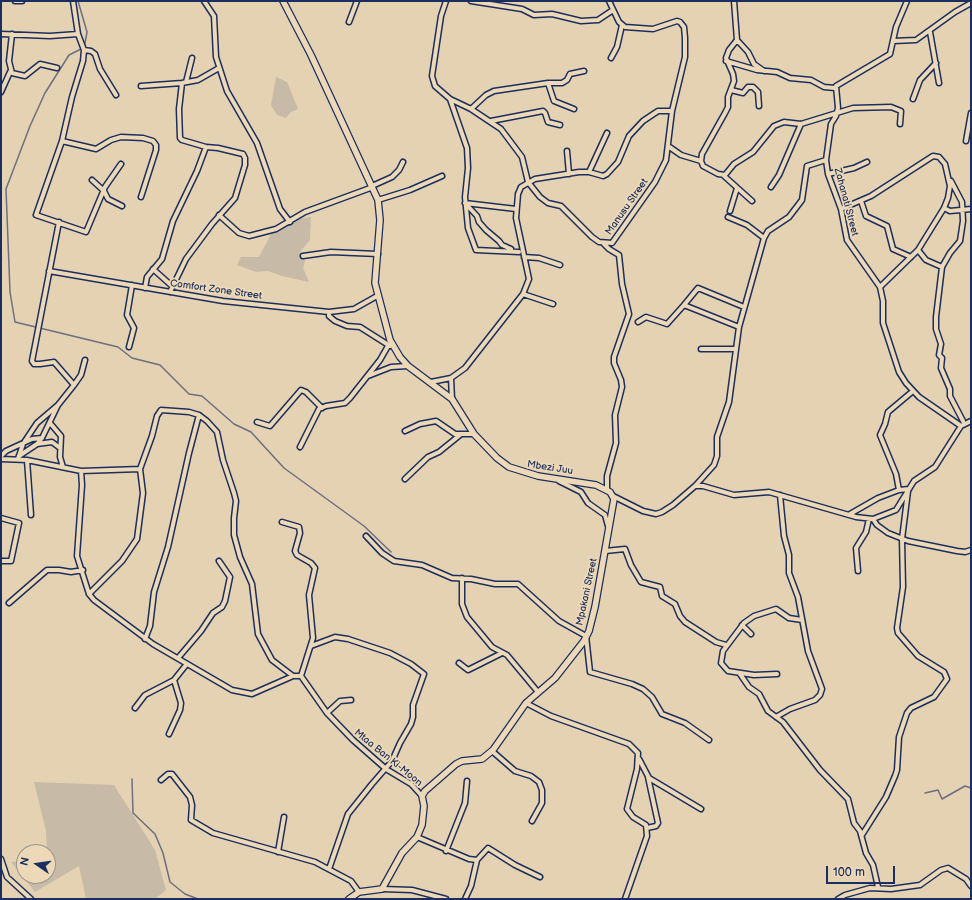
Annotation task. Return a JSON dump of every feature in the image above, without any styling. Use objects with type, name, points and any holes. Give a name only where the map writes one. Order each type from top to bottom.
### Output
[{"type":"street","points":[[15,1],[22,1]]},
{"type":"street","points":[[74,1],[78,34],[84,50],[83,61],[72,98],[62,141],[36,215],[41,218],[59,222],[86,232],[104,191],[121,164]]},
{"type":"street","points":[[204,1],[214,16],[214,43],[219,68],[234,105],[262,153],[282,214],[290,222]]},
{"type":"street","name":"Mbezi Juu","points":[[282,1],[308,50],[373,186],[378,200],[380,213],[375,283],[377,296],[391,347],[408,366],[452,399],[474,434],[497,458],[509,467],[531,475],[589,483],[607,490]]},
{"type":"street","points":[[349,22],[357,1]]},
{"type":"street","points":[[446,1],[441,16],[432,76],[435,86],[450,99],[471,109],[501,129],[522,157],[528,182]]},
{"type":"street","points":[[471,1],[522,8],[534,15],[552,14],[581,21],[598,20],[612,10]]},
{"type":"street","points":[[609,1],[612,10],[622,26],[611,58]]},
{"type":"street","points":[[734,1],[737,40],[748,52],[754,64],[766,72]]},
{"type":"street","points":[[726,62],[766,72],[777,72],[790,78],[811,80],[824,87],[835,88],[839,83],[888,56],[891,51],[896,26],[906,1]]},
{"type":"street","points":[[893,41],[912,41],[930,32],[955,12],[971,3]]},
{"type":"street","name":"Manusu Street","points":[[528,182],[546,202],[561,206],[592,237],[604,244],[612,243],[616,240],[655,182],[666,160],[672,111],[685,57],[685,33],[683,24],[677,21],[652,29],[628,28],[622,26]]},
{"type":"street","points":[[930,32],[939,83]]},
{"type":"street","points":[[1,34],[50,36],[78,34]]},
{"type":"street","points":[[1,92],[10,72],[9,61],[12,34]]},
{"type":"street","points":[[737,40],[726,55],[726,62],[734,74],[734,81],[728,97],[728,107],[702,154],[701,161],[703,166],[723,175],[752,201]]},
{"type":"street","points":[[84,50],[91,51],[95,54],[100,69],[116,95]]},
{"type":"street","points":[[170,292],[186,259],[236,196],[244,174],[245,158],[243,154],[239,152],[206,147],[182,140],[180,138],[179,109],[184,82],[192,58]]},
{"type":"street","points":[[913,99],[920,80],[936,63]]},
{"type":"street","points":[[10,72],[25,76],[41,64],[57,68]]},
{"type":"street","points":[[141,86],[184,82],[205,77],[219,68]]},
{"type":"street","points":[[471,109],[486,95],[494,91],[548,83],[562,84],[567,80],[570,74],[584,71]]},
{"type":"street","points":[[548,83],[554,101],[574,109]]},
{"type":"street","points":[[731,90],[743,93],[748,86],[753,87],[758,92],[760,106]]},
{"type":"street","name":"Zahanati Street","points":[[835,88],[838,108],[837,114],[830,124],[826,160],[828,174],[841,209],[847,240],[880,287],[883,302],[883,323],[899,372],[913,391],[928,405],[961,426]]},
{"type":"street","points":[[450,99],[467,148],[468,168],[465,203],[468,228],[476,250],[519,252],[523,248]]},
{"type":"street","points":[[723,175],[734,164],[753,152],[774,126],[784,122],[801,124],[853,108],[891,107],[901,111],[900,124]]},
{"type":"street","points":[[491,121],[542,111],[545,113],[548,122],[560,125]]},
{"type":"street","points":[[431,382],[451,378],[459,373],[476,356],[524,294],[528,279],[517,224],[516,209],[519,190],[528,182],[535,179],[589,172],[603,176],[611,172],[618,162],[629,136],[643,121],[658,111],[672,111]]},
{"type":"street","points":[[966,141],[971,113]]},
{"type":"street","points":[[771,187],[779,175],[801,124]]},
{"type":"street","points":[[589,172],[607,133]]},
{"type":"street","points":[[62,141],[96,149],[111,140],[121,137],[143,138],[153,141],[156,145],[156,150],[141,197]]},
{"type":"street","points":[[668,146],[681,155],[701,161]]},
{"type":"street","points":[[145,288],[147,278],[162,259],[173,221],[197,171],[206,147]]},
{"type":"street","points":[[567,151],[568,174]]},
{"type":"street","points":[[841,209],[861,201],[888,186],[933,156],[939,157],[944,161],[950,178],[961,198],[964,210],[960,241],[950,253],[942,267],[936,329],[941,345],[939,355],[942,358],[941,368],[950,389],[950,396],[963,421]]},
{"type":"street","points":[[604,244],[619,255],[622,284],[629,314],[614,358],[614,363],[622,387],[615,415],[616,443],[607,476],[607,490],[613,496],[643,511],[656,514],[673,506],[695,486],[716,461],[717,437],[730,402],[735,349],[739,328],[744,307],[754,279],[764,238],[768,231],[789,217],[802,200],[807,166],[826,160]]},
{"type":"street","points":[[219,216],[239,233],[247,236],[276,229],[317,207],[373,186],[392,177],[399,170],[403,162]]},
{"type":"street","points":[[828,174],[854,168],[867,162]]},
{"type":"street","points":[[378,200],[410,190],[442,176]]},
{"type":"street","points":[[880,287],[918,250],[944,208],[950,192],[950,178]]},
{"type":"street","points":[[92,180],[104,191],[108,198],[122,206]]},
{"type":"street","points":[[730,211],[737,188]]},
{"type":"street","points":[[861,201],[866,216],[887,226],[893,249],[911,257]]},
{"type":"street","points":[[465,203],[516,209]]},
{"type":"street","points":[[465,203],[477,216],[479,222],[486,230],[499,240],[502,245],[519,252]]},
{"type":"street","points":[[944,208],[950,211],[971,209]]},
{"type":"street","points":[[728,217],[747,225],[764,238]]},
{"type":"street","points":[[59,222],[32,361],[34,364],[54,362],[74,385]]},
{"type":"street","points":[[918,250],[930,263],[942,267]]},
{"type":"street","points":[[302,256],[331,252],[378,254]]},
{"type":"street","points":[[524,257],[538,258],[560,265]]},
{"type":"street","points":[[153,269],[172,286]]},
{"type":"street","name":"Comfort Zone Street","points":[[50,271],[222,300],[329,312],[354,309],[377,296]]},
{"type":"street","points":[[129,347],[134,328],[127,315],[132,285]]},
{"type":"street","points":[[638,322],[646,317],[667,324],[698,288],[744,307]]},
{"type":"street","points":[[524,294],[554,304]]},
{"type":"street","points":[[684,305],[739,328]]},
{"type":"street","points":[[300,447],[318,412],[322,408],[345,403],[355,393],[391,347],[360,327],[347,326],[335,321],[329,316],[329,312]]},
{"type":"street","points":[[701,349],[735,349]]},
{"type":"street","points":[[19,458],[37,444],[42,438],[58,405],[81,375],[85,360]]},
{"type":"street","points":[[366,377],[391,367],[408,366]]},
{"type":"street","points":[[451,378],[452,399]]},
{"type":"street","points":[[257,422],[270,426],[301,390],[306,392],[322,408]]},
{"type":"street","points":[[899,490],[896,474],[880,435],[888,412],[913,391]]},
{"type":"street","points":[[19,458],[23,444],[37,423],[58,405]]},
{"type":"street","points":[[89,594],[122,561],[137,539],[143,493],[140,469],[159,411],[180,410],[199,415],[217,432],[223,460],[234,492],[236,501],[234,535],[240,557],[252,584],[258,634],[272,660],[293,676]]},
{"type":"street","points":[[47,413],[52,418]]},
{"type":"street","points":[[145,638],[150,626],[154,592],[168,547],[199,415]]},
{"type":"street","points":[[405,431],[420,424],[436,421],[448,430],[460,435],[474,434]]},
{"type":"street","points":[[954,421],[971,421]]},
{"type":"street","points":[[858,571],[856,548],[866,532],[871,519],[896,510],[917,478],[935,467],[961,426],[971,421]]},
{"type":"street","points":[[50,423],[61,436],[60,457],[63,467]]},
{"type":"street","points":[[405,480],[428,457],[439,452],[460,435]]},
{"type":"street","points":[[1,456],[9,449],[32,439],[42,438]]},
{"type":"street","points":[[37,444],[52,442],[60,448]]},
{"type":"street","points":[[1,459],[19,458],[81,471],[140,469]]},
{"type":"street","points":[[27,460],[31,515]]},
{"type":"street","points":[[81,471],[82,485],[77,556],[83,570],[89,594],[145,638],[178,658],[186,665],[232,690],[252,694],[293,676],[300,676],[305,660],[312,646],[313,638],[309,595],[315,568],[311,563],[296,556],[295,551],[300,533],[299,527],[282,522]]},
{"type":"street","points":[[553,478],[581,492],[588,503],[605,514],[609,531]]},
{"type":"street","points":[[695,486],[703,486],[734,495],[766,492],[780,495],[871,519],[882,529],[902,539],[957,551],[964,552],[971,550]]},
{"type":"street","points":[[850,514],[878,498],[899,490],[908,490]]},
{"type":"street","points":[[862,835],[886,797],[895,776],[897,770],[899,737],[907,713],[911,708],[934,697],[947,679],[944,672],[918,656],[898,633],[897,628],[903,587],[902,539],[908,490]]},
{"type":"street","points":[[776,718],[790,709],[809,703],[822,693],[808,651],[798,597],[789,573],[789,555],[784,536],[780,495]]},
{"type":"street","name":"Mpakani Street","points":[[422,796],[425,791],[456,764],[482,759],[492,751],[526,703],[555,678],[586,636],[595,607],[609,531],[613,496]]},
{"type":"street","points":[[1,518],[19,522],[11,561],[1,561]]},
{"type":"street","points":[[366,536],[382,553],[394,561],[422,565],[448,577],[495,584],[518,584],[559,621],[586,636],[590,672],[632,684],[643,689],[652,697],[662,714],[682,721],[709,740]]},
{"type":"street","points":[[605,551],[625,549],[631,565],[641,582],[660,587],[662,596],[675,604],[680,616],[685,622],[713,641],[726,645]]},
{"type":"street","points":[[178,658],[201,631],[213,613],[222,607],[225,601],[230,577],[219,561]]},
{"type":"street","points":[[9,603],[47,570],[71,572],[83,570]]},
{"type":"street","points":[[462,578],[462,604],[465,614],[492,647],[502,653],[538,692]]},
{"type":"street","points":[[777,674],[756,676],[728,671],[723,667],[721,656],[726,645],[734,638],[742,625],[748,619],[774,609],[789,618],[802,620]]},
{"type":"street","points":[[742,625],[751,634]]},
{"type":"street","points":[[312,646],[335,637],[348,639],[390,653],[423,672],[424,677],[413,705],[413,721],[400,743],[392,761],[348,814],[329,869]]},
{"type":"street","points":[[459,663],[466,670],[471,670],[502,653]]},
{"type":"street","points":[[135,708],[147,693],[174,680],[186,665]]},
{"type":"street","points":[[740,674],[748,687],[759,694],[768,711],[787,727],[820,770],[845,794],[850,805],[854,823],[862,835],[866,853],[873,865],[878,887]]},
{"type":"street","name":"Mtaa Ban Ki-Moon","points":[[300,676],[327,713],[353,740],[386,769],[411,784],[422,796]]},
{"type":"street","points":[[169,734],[180,710],[181,703],[174,680]]},
{"type":"street","points":[[327,713],[340,701],[351,700]]},
{"type":"street","points":[[526,703],[551,716],[629,744],[636,750],[638,759],[644,771],[650,778],[701,809]]},
{"type":"street","points":[[492,751],[515,771],[531,776],[539,782],[542,790],[542,802],[532,821]]},
{"type":"street","points":[[625,899],[643,853],[647,828],[643,822],[633,817],[627,809],[638,759]]},
{"type":"street","points":[[647,773],[653,793],[658,823],[656,826],[647,828]]},
{"type":"street","points":[[161,780],[168,774],[172,774],[190,797],[192,805],[191,820],[213,833],[297,856],[329,869],[351,881],[359,892]]},
{"type":"street","points":[[446,851],[465,803],[468,781]]},
{"type":"street","points":[[382,889],[402,853],[418,837],[424,819],[422,796]]},
{"type":"street","points":[[278,852],[284,817]]},
{"type":"street","points":[[418,837],[446,851],[476,860]]},
{"type":"street","points":[[466,899],[471,886],[476,860],[488,848],[515,865],[540,876]]},
{"type":"street","points":[[1,859],[8,877],[31,899]]},
{"type":"street","points":[[838,899],[858,890],[878,887],[892,889],[920,885],[941,870],[948,868],[966,879],[971,886]]},
{"type":"street","points":[[349,899],[359,892],[382,889],[412,890],[446,899]]},
{"type":"shaded area","points":[[276,77],[287,82],[298,109],[291,112],[286,118],[277,115],[271,105]]},
{"type":"shaded area","points":[[311,217],[310,240],[300,252],[305,261],[303,268],[309,282],[282,276],[268,271],[256,272],[237,265],[241,257],[259,257],[271,234],[298,219]]},
{"type":"shaded area","points":[[34,782],[114,785],[155,850],[166,890],[155,899],[86,899],[79,866],[56,880],[56,844],[47,844],[46,831]]},
{"type":"shaded area","points":[[11,862],[16,862],[16,868]]},
{"type":"shaded area","points":[[29,884],[49,884],[35,892]]},
{"type":"waterway","points":[[78,1],[87,32],[85,43],[81,49],[69,55],[45,93],[30,126],[6,189],[10,292],[15,322],[118,347],[132,358],[160,365],[189,394],[202,396],[234,424],[251,432],[284,468],[364,526],[391,552]]},
{"type":"waterway","points":[[132,779],[133,813],[155,834],[163,853],[170,882],[185,894],[198,899]]},
{"type":"waterway","points":[[925,793],[938,790],[942,799],[965,786],[971,788]]}]
